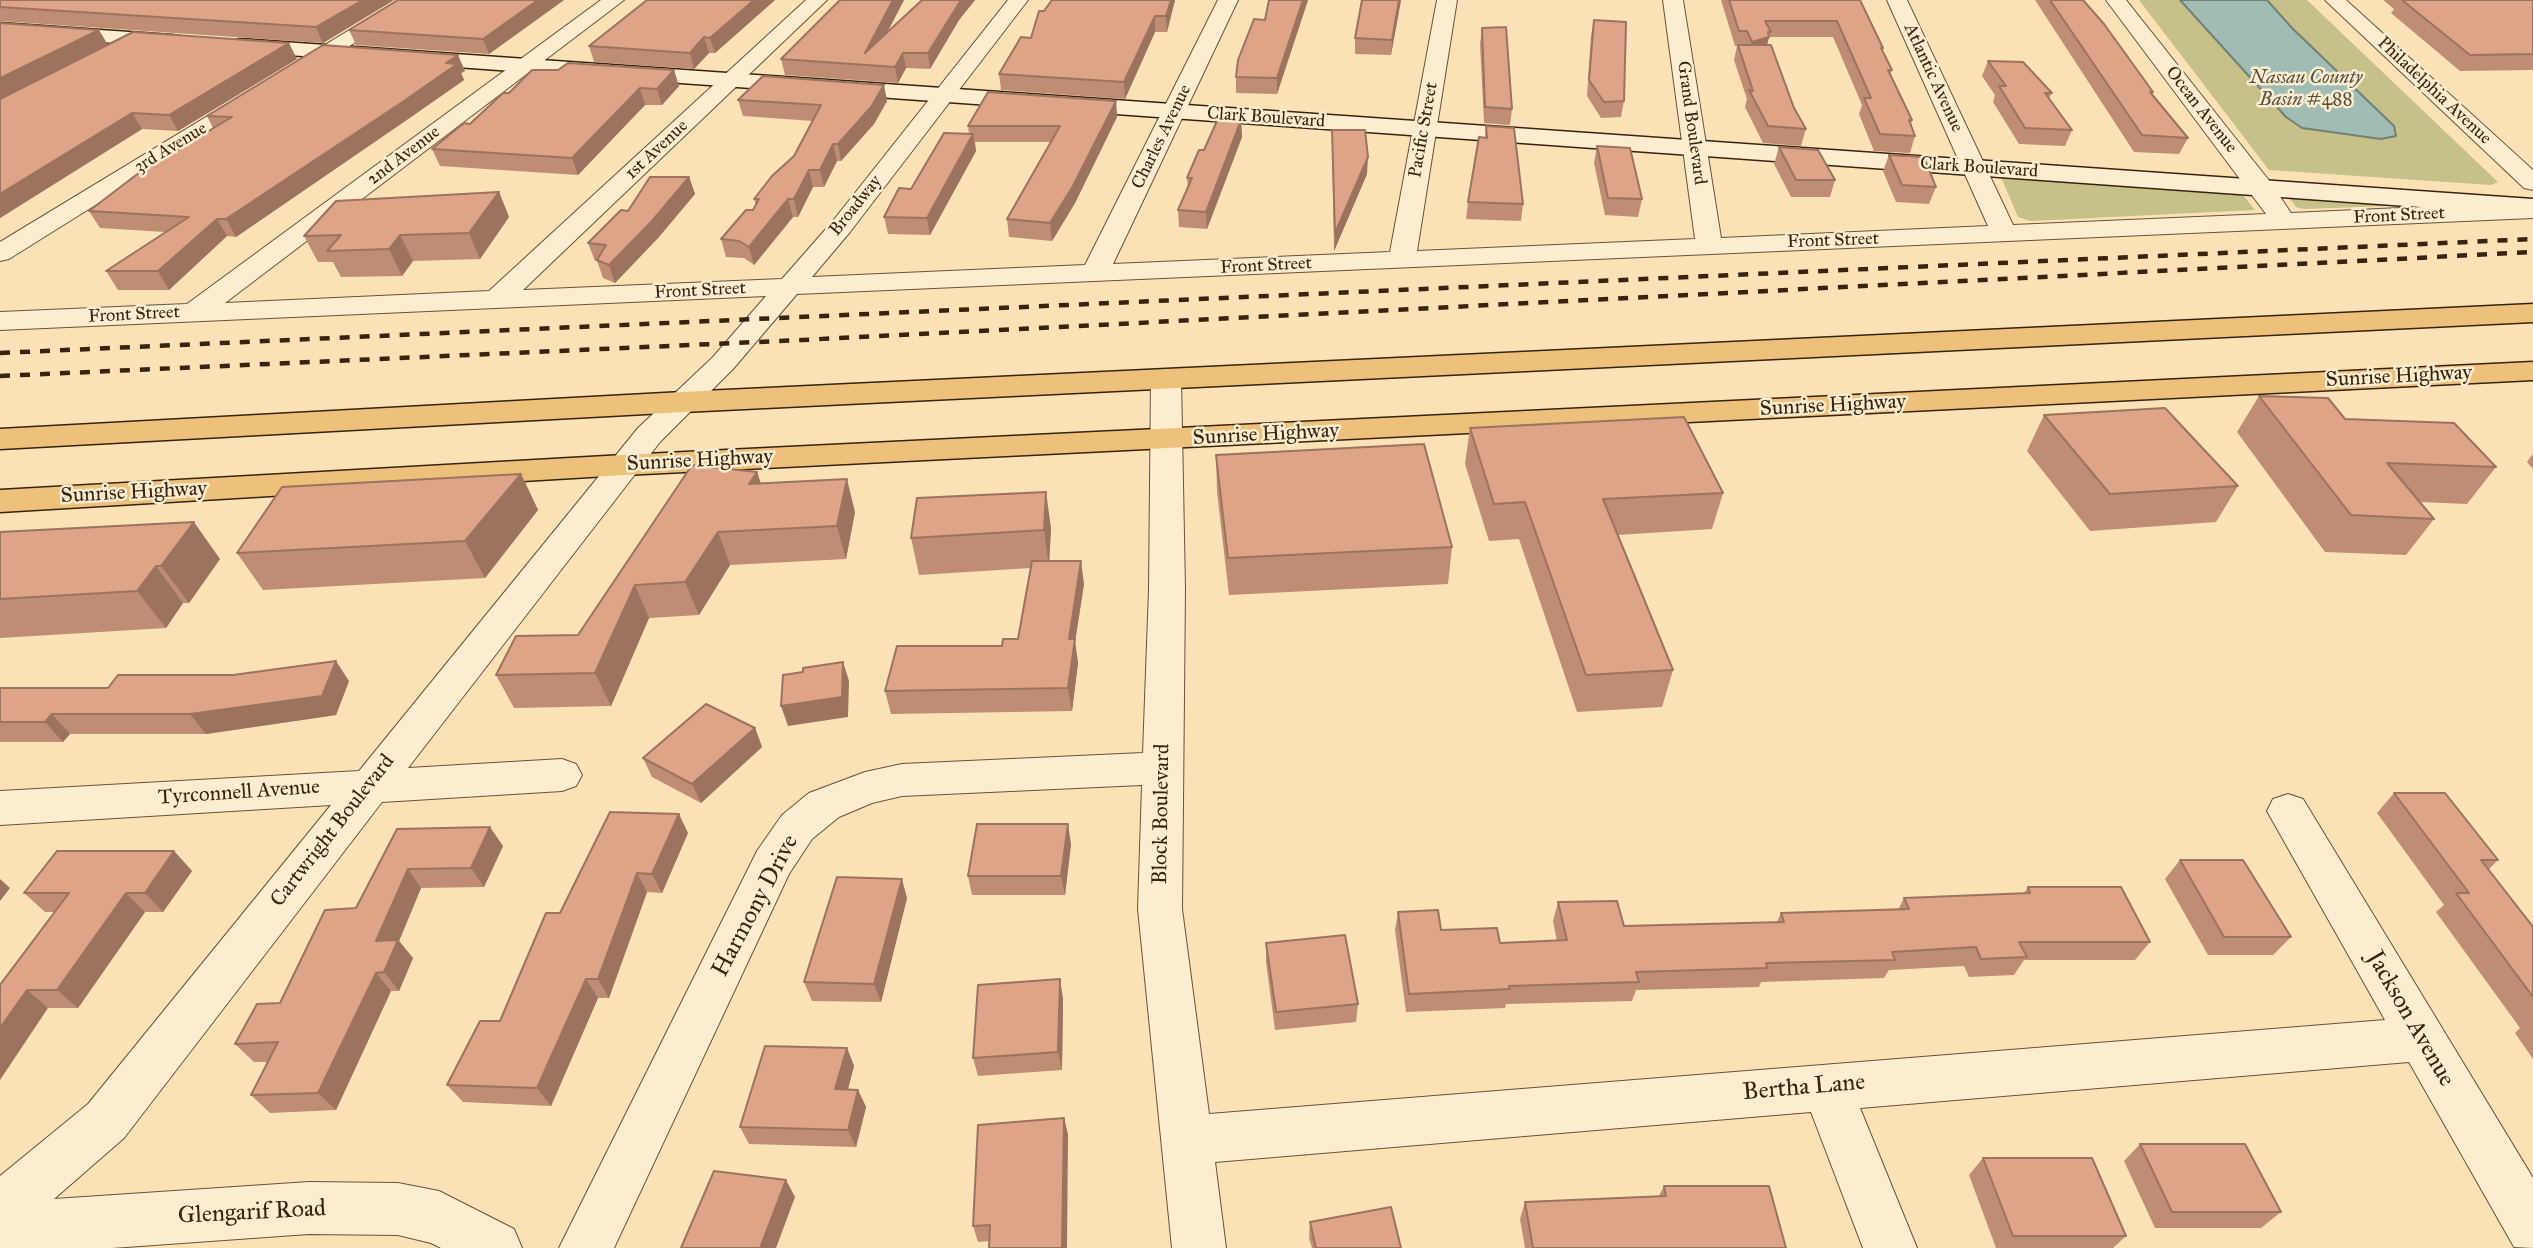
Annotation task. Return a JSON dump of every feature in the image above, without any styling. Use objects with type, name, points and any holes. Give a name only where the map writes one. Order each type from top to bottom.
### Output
[{"type":"highway","points":[[0,439],[683,402],[2533,313]]},
{"type":"highway","points":[[1916,342],[2161,352],[2459,337],[2517,337],[2533,340]]},
{"type":"highway","name":"Sunrise Highway","points":[[0,501],[636,450],[1166,440],[2533,371]]},
{"type":"street","name":"3rd Avenue","points":[[0,253],[413,0]]},
{"type":"street","name":"2nd Avenue","points":[[193,313],[614,0]]},
{"type":"street","name":"1st Avenue","points":[[496,300],[817,0]]},
{"type":"street","name":"Broadway","points":[[683,402],[723,363],[841,227],[1018,0]]},
{"type":"street","name":"Charles Avenue","points":[[1095,273],[1228,0]]},
{"type":"street","name":"Pacific Street","points":[[1402,260],[1447,0]]},
{"type":"street","name":"Grand Boulevard","points":[[1673,0],[1709,246]]},
{"type":"street","name":"Atlantic Avenue","points":[[1897,0],[2004,234]]},
{"type":"street","name":"Ocean Avenue","points":[[2116,0],[2262,188],[2284,221]]},
{"type":"street","name":"Philadelphia Avenue","points":[[2335,0],[2533,183]]},
{"type":"street","points":[[0,29],[192,43]]},
{"type":"street","points":[[103,57],[138,39]]},
{"type":"street","name":"Clark Boulevard","points":[[219,45],[2533,209]]},
{"type":"street","name":"Front Street","points":[[0,321],[2533,209]]},
{"type":"street","name":"Block Boulevard","points":[[1166,378],[1167,589],[1160,909],[1199,1248]]},
{"type":"street","name":"Cartwright Boulevard","points":[[0,1210],[106,1121],[369,784],[636,450],[683,402]]},
{"type":"street","name":"Harmony Drive","points":[[586,1248],[772,864],[797,827],[824,804],[866,788],[902,780],[1162,768]]},
{"type":"street","name":"Tyrconnell Avenue","points":[[0,808],[369,784],[562,775]]},
{"type":"street","name":"Jackson Avenue","points":[[2288,811],[2533,1227]]},
{"type":"street","name":"Bertha Lane","points":[[1186,1140],[2421,1039]]},
{"type":"street","points":[[1826,1086],[1890,1248]]},
{"type":"street","name":"Glengarif Road","points":[[0,1229],[309,1208],[398,1209],[439,1218],[495,1248]]},
{"type":"shaded area","points":[[2139,0],[2307,0],[2498,182],[2491,185],[2269,170]]},
{"type":"shaded area","points":[[2001,177],[2242,194],[2255,210],[2030,221],[2018,217]]},
{"type":"shaded area","points":[[2288,196],[2413,205],[2304,209],[2296,207]]},
{"type":"water","name":"Nassau County Basin #488","points":[[2180,0],[2267,0],[2292,28],[2394,126],[2396,136],[2381,139],[2302,128],[2286,117]]},
{"type":"building","points":[[0,0],[363,0],[316,27],[0,7]]},
{"type":"building","points":[[398,0],[538,0],[483,39],[349,30]]},
{"type":"building","points":[[647,0],[754,0],[710,38],[704,37],[690,53],[589,46]]},
{"type":"building","points":[[840,0],[893,0],[865,53],[922,0],[961,0],[928,53],[903,53],[895,67],[781,59]]},
{"type":"building","points":[[1052,0],[1171,0],[1166,16],[1155,16],[1124,82],[999,74],[1021,37],[1031,38],[1039,11],[1044,11]]},
{"type":"building","points":[[1269,0],[1303,0],[1277,78],[1236,77],[1238,60],[1254,19],[1265,20]]},
{"type":"building","points":[[1362,0],[1399,0],[1392,40],[1355,38]]},
{"type":"building","points":[[1729,0],[1860,0],[1892,70],[1888,70],[1912,120],[1909,120],[1915,136],[1880,134],[1864,98],[1871,98],[1837,21],[1765,21],[1771,32],[1768,32],[1769,37],[1752,42],[1747,31],[1739,31]]},
{"type":"building","points":[[2050,0],[2083,0],[2104,24],[2153,92],[2150,92],[2188,138],[2142,135]]},
{"type":"building","points":[[2402,0],[2533,0],[2533,54],[2470,55]]},
{"type":"building","points":[[1594,20],[1626,22],[1624,101],[1604,102],[1589,80]]},
{"type":"building","points":[[0,23],[99,30],[0,78]]},
{"type":"building","points":[[1506,27],[1512,109],[1485,107],[1482,28]]},
{"type":"building","points":[[133,32],[289,43],[169,115],[132,113],[0,194],[0,99]]},
{"type":"building","points":[[323,45],[458,55],[446,63],[457,64],[404,101],[226,219],[217,219],[158,271],[106,271],[189,217],[89,211],[140,172],[232,117],[207,116]]},
{"type":"building","points":[[1738,45],[1771,45],[1794,108],[1806,129],[1768,126],[1749,90],[1753,91]]},
{"type":"building","points":[[1988,61],[2023,62],[2052,93],[2045,93],[2072,130],[2025,128],[1999,86],[2006,86]]},
{"type":"building","points":[[568,63],[674,70],[657,89],[640,88],[572,158],[432,149],[464,123],[470,124],[503,93],[509,93],[532,70],[558,70]]},
{"type":"building","points":[[763,76],[884,85],[871,107],[838,144],[833,144],[820,170],[809,170],[794,199],[788,199],[749,247],[739,241],[721,239],[746,210],[753,210],[759,199],[754,199],[772,176],[794,156],[821,105],[738,100]]},
{"type":"building","points":[[988,92],[1116,101],[1073,186],[1050,223],[1007,219],[1060,126],[968,126]]},
{"type":"building","points":[[1221,112],[1241,120],[1206,212],[1178,210],[1192,178],[1187,178],[1199,150],[1204,150]]},
{"type":"building","points":[[1486,126],[1514,128],[1523,204],[1468,202],[1479,137],[1487,138]]},
{"type":"building","points":[[1332,130],[1365,130],[1368,157],[1335,233]]},
{"type":"building","points":[[944,133],[973,134],[927,218],[884,217],[899,188],[911,189]]},
{"type":"building","points":[[1597,146],[1630,148],[1642,199],[1608,198]]},
{"type":"building","points":[[1779,147],[1818,150],[1835,180],[1796,180]]},
{"type":"building","points":[[1889,155],[1924,157],[1936,187],[1902,185]]},
{"type":"building","points":[[650,177],[689,177],[652,221],[609,265],[597,260],[606,245],[588,243],[621,210],[628,211]]},
{"type":"building","points":[[499,192],[469,233],[400,235],[389,249],[327,251],[341,235],[304,236],[336,201]]},
{"type":"building","points":[[2259,396],[2328,398],[2345,419],[2454,423],[2496,467],[2387,463],[2434,519],[2351,515]]},
{"type":"building","points":[[2165,408],[2238,486],[2110,494],[2044,415]]},
{"type":"building","points":[[1684,417],[1723,493],[1603,499],[1673,670],[1586,675],[1525,502],[1494,504],[1470,428]]},
{"type":"building","points":[[1424,444],[1452,547],[1228,558],[1216,455]]},
{"type":"building","points":[[692,465],[757,472],[749,484],[847,479],[837,526],[718,532],[685,582],[635,585],[595,673],[496,675],[516,636],[578,635]]},
{"type":"building","points":[[521,474],[465,541],[237,553],[282,487]]},
{"type":"building","points":[[1046,492],[1044,530],[911,538],[917,498]]},
{"type":"building","points":[[194,522],[161,566],[156,566],[137,591],[0,599],[0,532]]},
{"type":"building","points":[[1032,561],[1081,561],[1069,639],[1075,639],[1068,688],[885,691],[897,646],[1002,646],[1003,639],[1018,639]]},
{"type":"building","points":[[336,661],[322,696],[190,714],[52,714],[45,722],[0,722],[0,688],[108,688],[118,675],[233,675]]},
{"type":"building","points":[[843,662],[842,697],[781,706],[783,675],[803,672],[803,668]]},
{"type":"building","points":[[706,704],[755,728],[692,784],[643,758]]},
{"type":"building","points":[[2394,793],[2445,793],[2498,860],[2481,860],[2533,927],[2533,997],[2456,893],[2469,893]]},
{"type":"building","points":[[610,812],[679,814],[652,874],[637,873],[598,979],[586,979],[537,1088],[447,1085],[480,1021],[500,1021],[546,913],[560,913]]},
{"type":"building","points":[[977,824],[1068,824],[1061,876],[968,876]]},
{"type":"building","points":[[490,827],[471,868],[408,869],[376,941],[398,940],[384,972],[376,973],[318,1093],[251,1095],[278,1042],[235,1044],[257,1004],[280,1003],[325,910],[356,908],[397,829]]},
{"type":"building","points":[[57,851],[174,851],[145,893],[126,893],[57,990],[27,990],[0,1028],[0,985],[69,893],[24,893]]},
{"type":"building","points":[[2180,860],[2243,860],[2291,937],[2224,937]]},
{"type":"building","points":[[837,877],[902,879],[874,984],[804,982]]},
{"type":"building","points":[[2028,887],[2121,887],[2150,942],[2019,942],[2027,957],[1981,959],[1976,947],[1892,952],[1895,960],[1766,963],[1767,968],[1636,972],[1639,982],[1509,986],[1510,989],[1409,994],[1398,912],[1438,910],[1441,930],[1497,928],[1500,943],[1567,940],[1558,902],[1617,901],[1624,926],[1784,922],[1781,913],[1909,909],[1904,898],[2030,893]]},
{"type":"building","points":[[1345,935],[1358,1004],[1276,1012],[1266,943]]},
{"type":"building","points":[[1060,979],[1058,1052],[973,1058],[978,985]]},
{"type":"building","points":[[765,1046],[847,1048],[835,1089],[858,1090],[848,1130],[740,1127]]},
{"type":"building","points":[[1064,1118],[1062,1248],[989,1248],[990,1225],[973,1226],[978,1125]]},
{"type":"building","points":[[2140,1144],[2245,1144],[2281,1212],[2172,1212]]},
{"type":"building","points":[[1983,1158],[2092,1158],[2126,1236],[2013,1236]]},
{"type":"building","points":[[714,1171],[786,1180],[760,1248],[681,1248]]},
{"type":"building","points":[[1664,1186],[1769,1186],[1786,1248],[1533,1248],[1525,1202],[1666,1196]]},
{"type":"building","points":[[1391,1207],[1401,1248],[1316,1248],[1310,1222]]},
{"type":"railway","points":[[0,353],[2533,239]]},
{"type":"railway","points":[[0,376],[802,340],[2533,252]]}]
